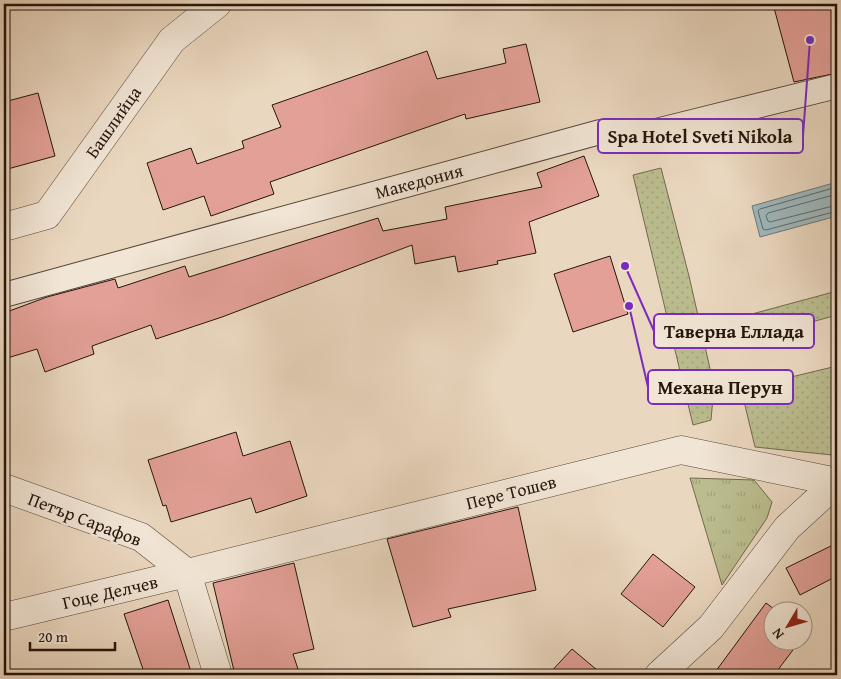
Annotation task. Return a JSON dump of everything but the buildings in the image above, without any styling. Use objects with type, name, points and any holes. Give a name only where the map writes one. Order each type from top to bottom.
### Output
[{"type":"street","name":"Башлийца","points":[[4,227],[47,215],[172,40],[217,4]]},
{"type":"street","name":"Македония","points":[[4,295],[600,132],[652,132],[837,86]]},
{"type":"street","name":"Пере Тошев","points":[[187,573],[681,450],[837,482]]},
{"type":"street","points":[[659,675],[711,626],[787,528],[837,482]]},
{"type":"street","name":"Петър Сарафов","points":[[4,488],[141,537],[187,573]]},
{"type":"street","points":[[187,573],[218,675]]},
{"type":"street","name":"Гоце Делчев","points":[[4,617],[187,573]]},
{"type":"green space","points":[[661,168],[689,276],[714,386],[711,420],[693,425],[633,175]]},
{"type":"green space","points":[[837,291],[837,315],[732,344],[726,321]]},
{"type":"green space","points":[[837,366],[837,454],[755,447],[741,389]]},
{"type":"green space","points":[[690,478],[754,480],[772,502],[767,518],[722,585]]},
{"type":"water","points":[[837,182],[837,216],[760,237],[752,206]]},
{"type":"place","name":"Spa Hotel Sveti Nikola","points":[[810,40]]},
{"type":"place","name":"Таверна Еллада","points":[[625,266]]},
{"type":"place","name":"Механа Перун","points":[[629,306]]}]
